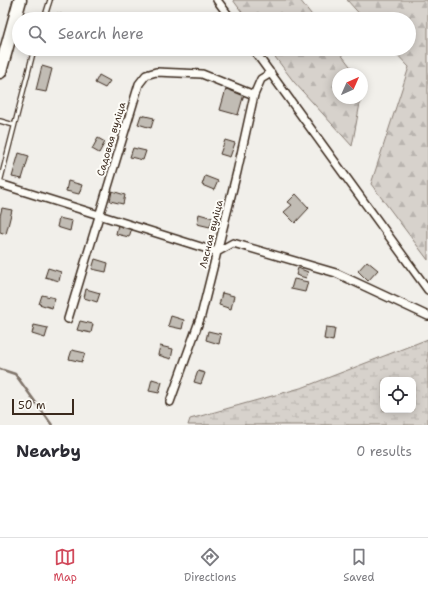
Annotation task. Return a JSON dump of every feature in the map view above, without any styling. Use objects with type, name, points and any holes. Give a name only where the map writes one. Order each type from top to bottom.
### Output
[{"type":"main road","points":[[17,12],[20,0]]},
{"type":"main road","points":[[0,72],[12,29]]},
{"type":"street","points":[[217,0],[226,12]]},
{"type":"street","points":[[258,56],[428,290]]},
{"type":"street","name":"Садовая вуліца","points":[[68,319],[98,215],[139,84],[146,75],[156,72],[202,74],[254,95]]},
{"type":"street","name":"Лясная вуліца","points":[[170,402],[201,316],[237,172],[254,95],[262,79],[270,73]]},
{"type":"street","points":[[0,183],[217,252],[234,243],[336,273],[428,316]]},
{"type":"lane","points":[[46,12],[50,0]]},
{"type":"lane","points":[[0,183],[32,56]]},
{"type":"lane","points":[[0,121],[14,125]]},
{"type":"green space","points":[[233,0],[300,0],[309,12],[242,12]]},
{"type":"green space","points":[[347,0],[428,0],[428,260],[371,184],[409,67],[399,56],[416,56],[416,12],[358,12]]},
{"type":"green space","points":[[274,56],[342,56],[351,68],[332,68],[332,104],[360,104],[352,146],[294,82]]},
{"type":"green space","points":[[428,339],[428,425],[188,425],[190,419],[304,387]]},
{"type":"building","points":[[42,66],[52,69],[46,92],[36,90]]},
{"type":"building","points":[[99,75],[110,81],[105,88],[95,83]]},
{"type":"building","points":[[226,89],[244,94],[238,115],[220,110]]},
{"type":"building","points":[[141,115],[154,118],[151,128],[138,124]]},
{"type":"building","points":[[98,138],[105,142],[99,153],[92,149]]},
{"type":"building","points":[[225,140],[235,143],[230,157],[220,154]]},
{"type":"building","points":[[133,148],[146,151],[143,160],[130,157]]},
{"type":"building","points":[[19,153],[29,156],[22,179],[12,177]]},
{"type":"building","points":[[205,176],[218,181],[214,190],[202,185]]},
{"type":"building","points":[[68,181],[82,185],[79,194],[66,191]]},
{"type":"building","points":[[112,191],[125,195],[123,204],[110,201]]},
{"type":"building","points":[[296,194],[309,208],[295,223],[284,212],[292,205],[288,202]]},
{"type":"building","points":[[2,208],[12,210],[6,234],[0,232],[0,216]]},
{"type":"building","points":[[199,214],[213,218],[210,227],[197,224]]},
{"type":"building","points":[[59,218],[72,221],[70,231],[57,227]]},
{"type":"building","points":[[118,224],[132,228],[129,237],[116,234]]},
{"type":"building","points":[[95,259],[108,263],[106,272],[92,269]]},
{"type":"building","points":[[367,261],[378,270],[368,281],[358,271]]},
{"type":"building","points":[[48,268],[61,272],[59,281],[45,277]]},
{"type":"building","points":[[298,268],[308,272],[306,278],[296,275]]},
{"type":"building","points":[[294,279],[308,282],[305,292],[291,289]]},
{"type":"building","points":[[86,289],[100,293],[97,302],[84,298]]},
{"type":"building","points":[[222,293],[234,296],[231,309],[219,305]]},
{"type":"building","points":[[42,295],[55,298],[52,308],[39,304]]},
{"type":"building","points":[[171,316],[184,320],[182,329],[168,326]]},
{"type":"building","points":[[80,321],[93,324],[91,333],[77,330]]},
{"type":"building","points":[[34,325],[48,328],[45,338],[32,334]]},
{"type":"building","points":[[326,327],[335,328],[333,341],[324,339]]},
{"type":"building","points":[[208,331],[221,334],[219,344],[206,340]]},
{"type":"building","points":[[160,346],[173,349],[171,359],[158,355]]},
{"type":"building","points":[[72,350],[85,353],[82,362],[69,359]]},
{"type":"building","points":[[198,371],[205,373],[201,384],[194,382]]},
{"type":"building","points":[[152,379],[162,382],[159,393],[149,391]]},
{"type":"waterway","points":[[0,369],[15,374],[52,425]]}]
